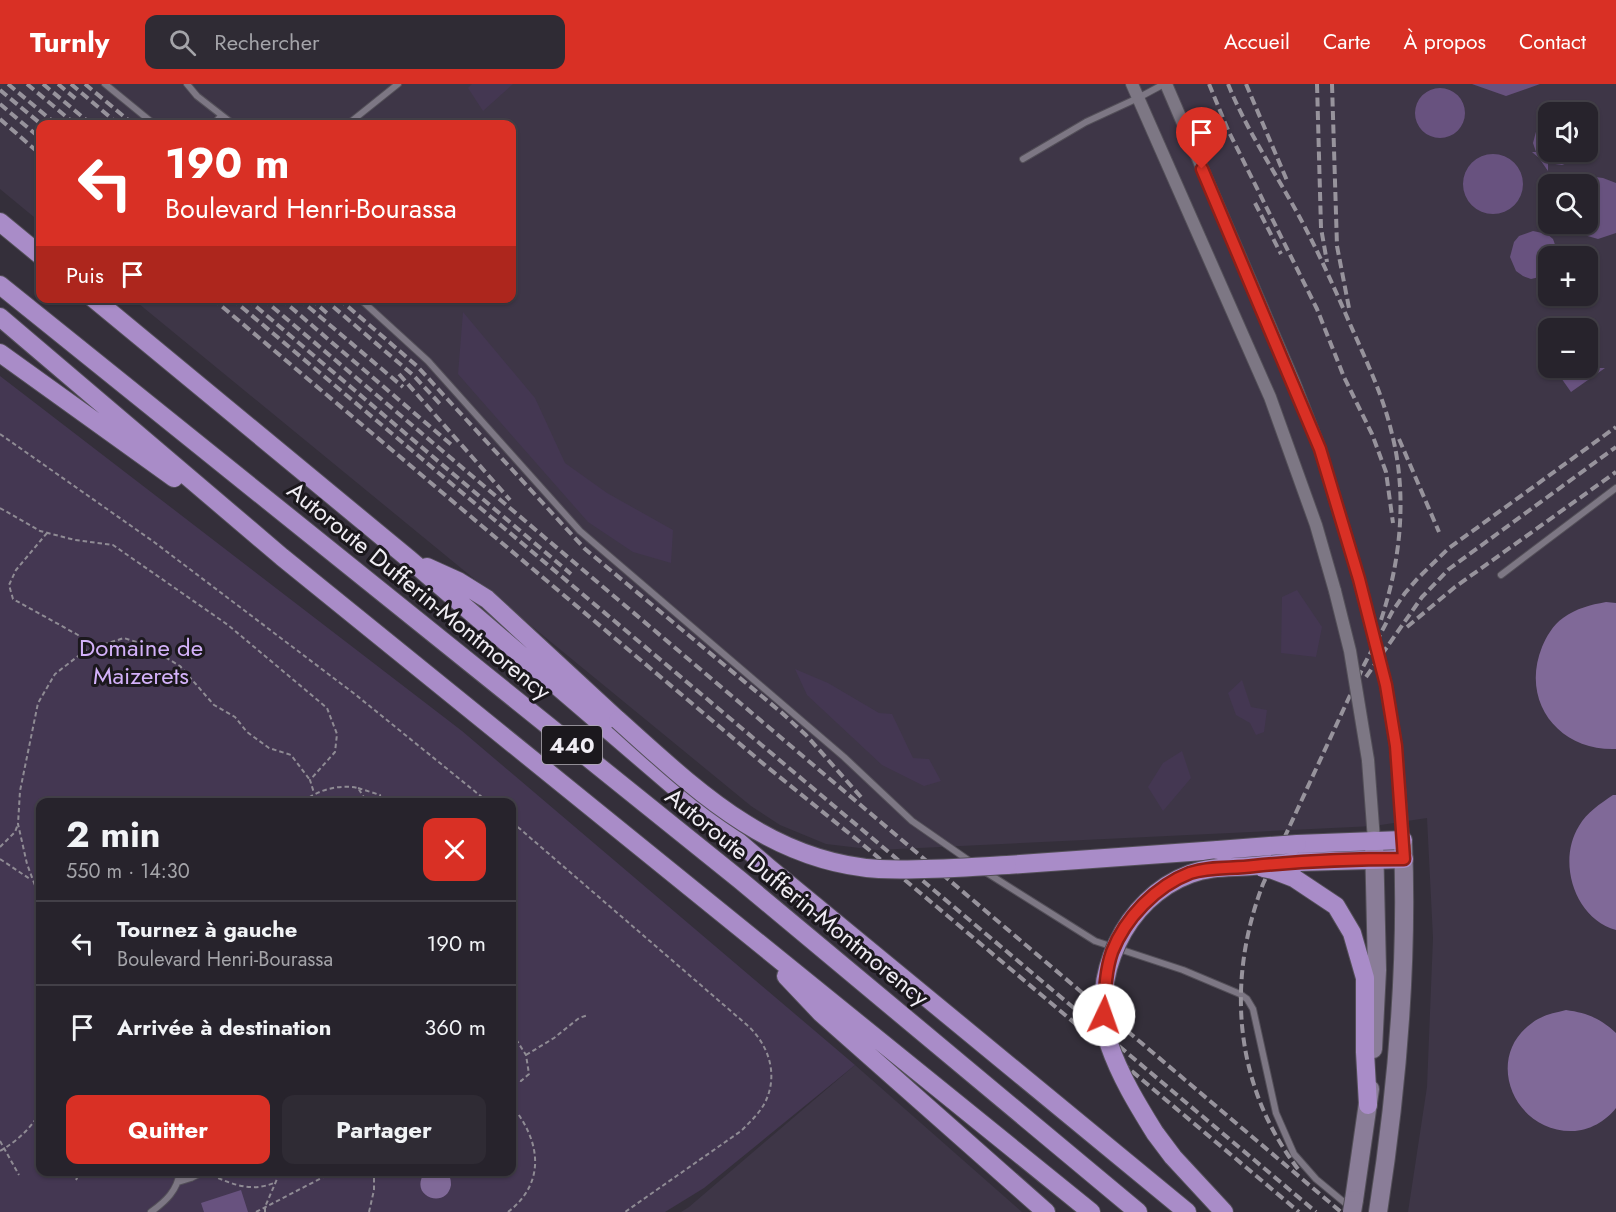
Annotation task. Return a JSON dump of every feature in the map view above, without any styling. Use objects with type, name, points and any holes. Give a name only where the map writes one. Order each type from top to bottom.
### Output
[{"type":"highway","points":[[0,222],[36,252]]},
{"type":"highway","name":"Autoroute Dufferin-Montmorency","points":[[0,285],[740,880],[1138,1212]]},
{"type":"highway","points":[[99,303],[409,559],[768,867],[1186,1212]]},
{"type":"highway","name":"440","points":[[0,317],[282,557],[1091,1212]]},
{"type":"highway","points":[[0,353],[282,557]]},
{"type":"highway","points":[[409,559],[458,581],[487,599],[691,786],[724,811],[761,834],[810,856],[877,869],[1404,859]]},
{"type":"highway","points":[[1224,1212],[1179,1165],[1155,1133],[1121,1073],[1109,1042],[1104,1005],[1107,974],[1112,953],[1121,934],[1137,912],[1153,896],[1191,873],[1217,867],[1252,867],[1273,870],[1296,861],[1374,840],[1403,840]]},
{"type":"highway","points":[[1296,861],[1336,906],[1352,933],[1365,978],[1368,1106]]},
{"type":"highway","points":[[735,922],[821,1013],[1046,1212]]},
{"type":"main road","points":[[1354,1208],[1368,1106],[1377,970],[1374,840]]},
{"type":"main road","points":[[1378,1212],[1389,1147],[1405,954],[1403,840]]},
{"type":"street","points":[[1132,84],[1270,397],[1313,515],[1350,651],[1368,760],[1374,840]]},
{"type":"street","points":[[1165,84],[1294,382],[1320,449],[1359,579],[1386,685],[1396,746],[1403,840]]},
{"type":"lane","points":[[105,84],[149,120]]},
{"type":"lane","points":[[187,84],[196,96],[227,120]]},
{"type":"lane","points":[[353,120],[398,84]]},
{"type":"lane","points":[[1023,159],[1086,122],[1165,84]]},
{"type":"lane","points":[[218,120],[221,116]]},
{"type":"lane","points":[[365,303],[428,361],[580,531],[844,757],[912,821],[997,880],[1095,941],[1183,970],[1240,993],[1248,999],[1253,1010],[1276,1113],[1294,1154],[1316,1179],[1354,1208]]},
{"type":"lane","points":[[1501,575],[1616,488]]},
{"type":"lane","points":[[151,1212],[167,1200],[179,1176]]},
{"type":"lane","points":[[178,1182],[195,1176]]},
{"type":"path","points":[[0,434],[154,542],[356,695],[483,798]]},
{"type":"path","points":[[0,507],[47,533],[75,540],[113,544],[228,625],[327,708],[337,734],[335,752],[310,780]]},
{"type":"path","points":[[47,533],[16,570],[9,585],[12,599],[78,635],[86,650]]},
{"type":"path","points":[[0,847],[15,832],[18,824],[20,791],[38,703],[55,674],[86,650],[124,638],[143,644],[180,666],[213,705],[235,717],[247,732],[269,748],[291,756],[310,780],[314,793]]},
{"type":"path","points":[[308,798],[314,793],[348,786],[380,795],[380,798]]},
{"type":"path","points":[[358,788],[364,798]]},
{"type":"path","points":[[18,824],[36,890]]},
{"type":"path","points":[[516,825],[752,1029],[768,1054],[772,1072],[768,1097],[757,1115],[741,1131],[625,1212]]},
{"type":"path","points":[[0,859],[32,880]]},
{"type":"path","points":[[526,1055],[554,1038],[579,1018],[588,1015]]},
{"type":"path","points":[[516,1039],[526,1055],[529,1074],[521,1081],[516,1079]]},
{"type":"path","points":[[508,1212],[526,1194],[535,1177],[536,1156],[529,1134],[516,1111]]},
{"type":"path","points":[[0,1151],[21,1137],[36,1118]]},
{"type":"path","points":[[0,1141],[19,1175]]},
{"type":"path","points":[[76,1180],[78,1176]]},
{"type":"path","points":[[214,1176],[249,1187],[261,1188],[274,1183]]},
{"type":"path","points":[[265,1212],[278,1176]]},
{"type":"path","points":[[256,1212],[325,1176]]},
{"type":"path","points":[[369,1212],[374,1190],[374,1176]]},
{"type":"shaded area","points":[[0,84],[1616,84],[1616,1212],[1408,1212],[1427,1087],[1433,938],[1427,818],[1374,826],[877,850],[826,844],[780,825],[751,806],[138,303],[516,303],[516,120],[36,120],[36,219],[0,189]]},
{"type":"shaded area","points":[[1606,602],[1616,603],[1616,749],[1577,742],[1562,732],[1549,719],[1541,704],[1536,686],[1537,667],[1542,647],[1553,628],[1573,612]]},
{"type":"shaded area","points":[[1616,795],[1616,930],[1601,924],[1589,914],[1580,901],[1570,871],[1573,840],[1579,826],[1594,809]]},
{"type":"shaded area","points":[[1566,1010],[1593,1017],[1616,1033],[1616,1108],[1597,1124],[1578,1131],[1552,1128],[1534,1119],[1521,1106],[1512,1090],[1508,1073],[1509,1055],[1517,1038],[1536,1020]]},
{"type":"shaded area","points":[[855,1065],[1022,1212],[681,1212],[689,1207]]},
{"type":"shaded area","points":[[423,1176],[449,1176],[451,1185],[448,1193],[436,1198],[424,1194],[421,1181]]},
{"type":"green space","points":[[472,84],[513,84],[483,111],[468,88]]},
{"type":"green space","points":[[463,312],[535,398],[565,463],[607,493],[673,530],[671,563],[633,552],[588,522],[458,374]]},
{"type":"green space","name":"Domaine de Maizerets","points":[[0,376],[462,731],[855,1065],[704,1188],[665,1212],[0,1212]]},
{"type":"green space","points":[[1297,590],[1322,627],[1316,657],[1281,653],[1282,597]]},
{"type":"green space","points":[[795,669],[828,683],[879,713],[892,714],[913,758],[929,759],[941,781],[924,786],[882,765],[807,695]]},
{"type":"green space","points":[[1242,680],[1251,707],[1267,710],[1264,732],[1256,735],[1250,723],[1236,715],[1228,693]]},
{"type":"green space","points":[[1182,751],[1191,778],[1163,811],[1148,787],[1163,763]]},
{"type":"building","points":[[1472,84],[1540,84],[1506,96]]},
{"type":"building","points":[[1435,88],[1445,88],[1458,95],[1465,108],[1465,118],[1458,131],[1445,138],[1435,138],[1426,134],[1419,127],[1415,118],[1415,108],[1419,99],[1426,92]]},
{"type":"building","points":[[1537,128],[1538,157],[1532,152],[1536,152],[1533,143]]},
{"type":"building","points":[[1487,154],[1499,154],[1515,162],[1521,172],[1523,184],[1521,196],[1515,206],[1499,214],[1487,214],[1471,206],[1463,190],[1463,178],[1471,162]]},
{"type":"building","points":[[1542,162],[1570,162],[1562,165],[1548,163],[1548,171]]},
{"type":"building","points":[[1598,177],[1616,183],[1616,233],[1598,239],[1584,235],[1598,234]]},
{"type":"building","points":[[1533,231],[1538,234],[1547,234],[1553,239],[1555,246],[1538,246],[1538,277],[1531,279],[1516,271],[1510,257],[1514,242],[1519,236]]},
{"type":"building","points":[[1561,378],[1591,378],[1571,392]]},
{"type":"building","points":[[241,1190],[248,1212],[204,1212],[201,1203]]},
{"type":"railway","points":[[8,84],[51,120]]},
{"type":"railway","points":[[27,84],[70,120]]},
{"type":"railway","points":[[43,84],[86,120]]},
{"type":"railway","points":[[58,84],[76,99]]},
{"type":"railway","points":[[71,84],[113,120]]},
{"type":"railway","points":[[85,84],[128,120]]},
{"type":"railway","points":[[1209,84],[1228,130],[1317,309],[1344,377],[1372,434],[1386,472],[1393,523]]},
{"type":"railway","points":[[1228,84],[1252,135],[1299,216],[1319,256],[1367,363],[1387,416],[1396,454],[1401,503],[1393,576],[1380,623]]},
{"type":"railway","points":[[1246,84],[1288,183]]},
{"type":"railway","points":[[1317,84],[1321,228],[1327,262]]},
{"type":"railway","points":[[1332,84],[1337,246],[1349,308]]},
{"type":"railway","points":[[0,90],[36,120]]},
{"type":"railway","points":[[0,104],[36,135]]},
{"type":"railway","points":[[0,119],[36,150]]},
{"type":"railway","points":[[1255,203],[1281,254]]},
{"type":"railway","points":[[218,303],[1299,1212]]},
{"type":"railway","points":[[237,303],[1316,1212]]},
{"type":"railway","points":[[252,303],[571,574]]},
{"type":"railway","points":[[268,303],[1341,1212]]},
{"type":"railway","points":[[286,303],[454,447]]},
{"type":"railway","points":[[304,303],[403,387]]},
{"type":"railway","points":[[316,303],[328,314]]},
{"type":"railway","points":[[329,303],[413,375],[442,406]]},
{"type":"railway","points":[[344,303],[417,366],[585,549],[782,713],[806,735],[861,797]]},
{"type":"railway","points":[[399,374],[510,500]]},
{"type":"railway","points":[[1298,1169],[1277,1137],[1260,1103],[1249,1067],[1243,1031],[1241,995],[1244,958],[1251,921],[1263,884],[1364,665],[1392,612],[1405,593],[1449,548],[1616,427]]},
{"type":"railway","points":[[1399,439],[1439,532]]},
{"type":"railway","points":[[1366,677],[1422,597],[1449,569],[1616,447]]},
{"type":"railway","points":[[1407,627],[1455,587],[1616,472]]},
{"type":"route","points":[[1104,1015],[1107,974],[1112,953],[1121,934],[1137,912],[1153,896],[1191,873],[1217,867],[1252,867],[1276,863],[1404,859],[1396,746],[1386,685],[1359,579],[1320,449],[1294,382],[1202,169]]}]
